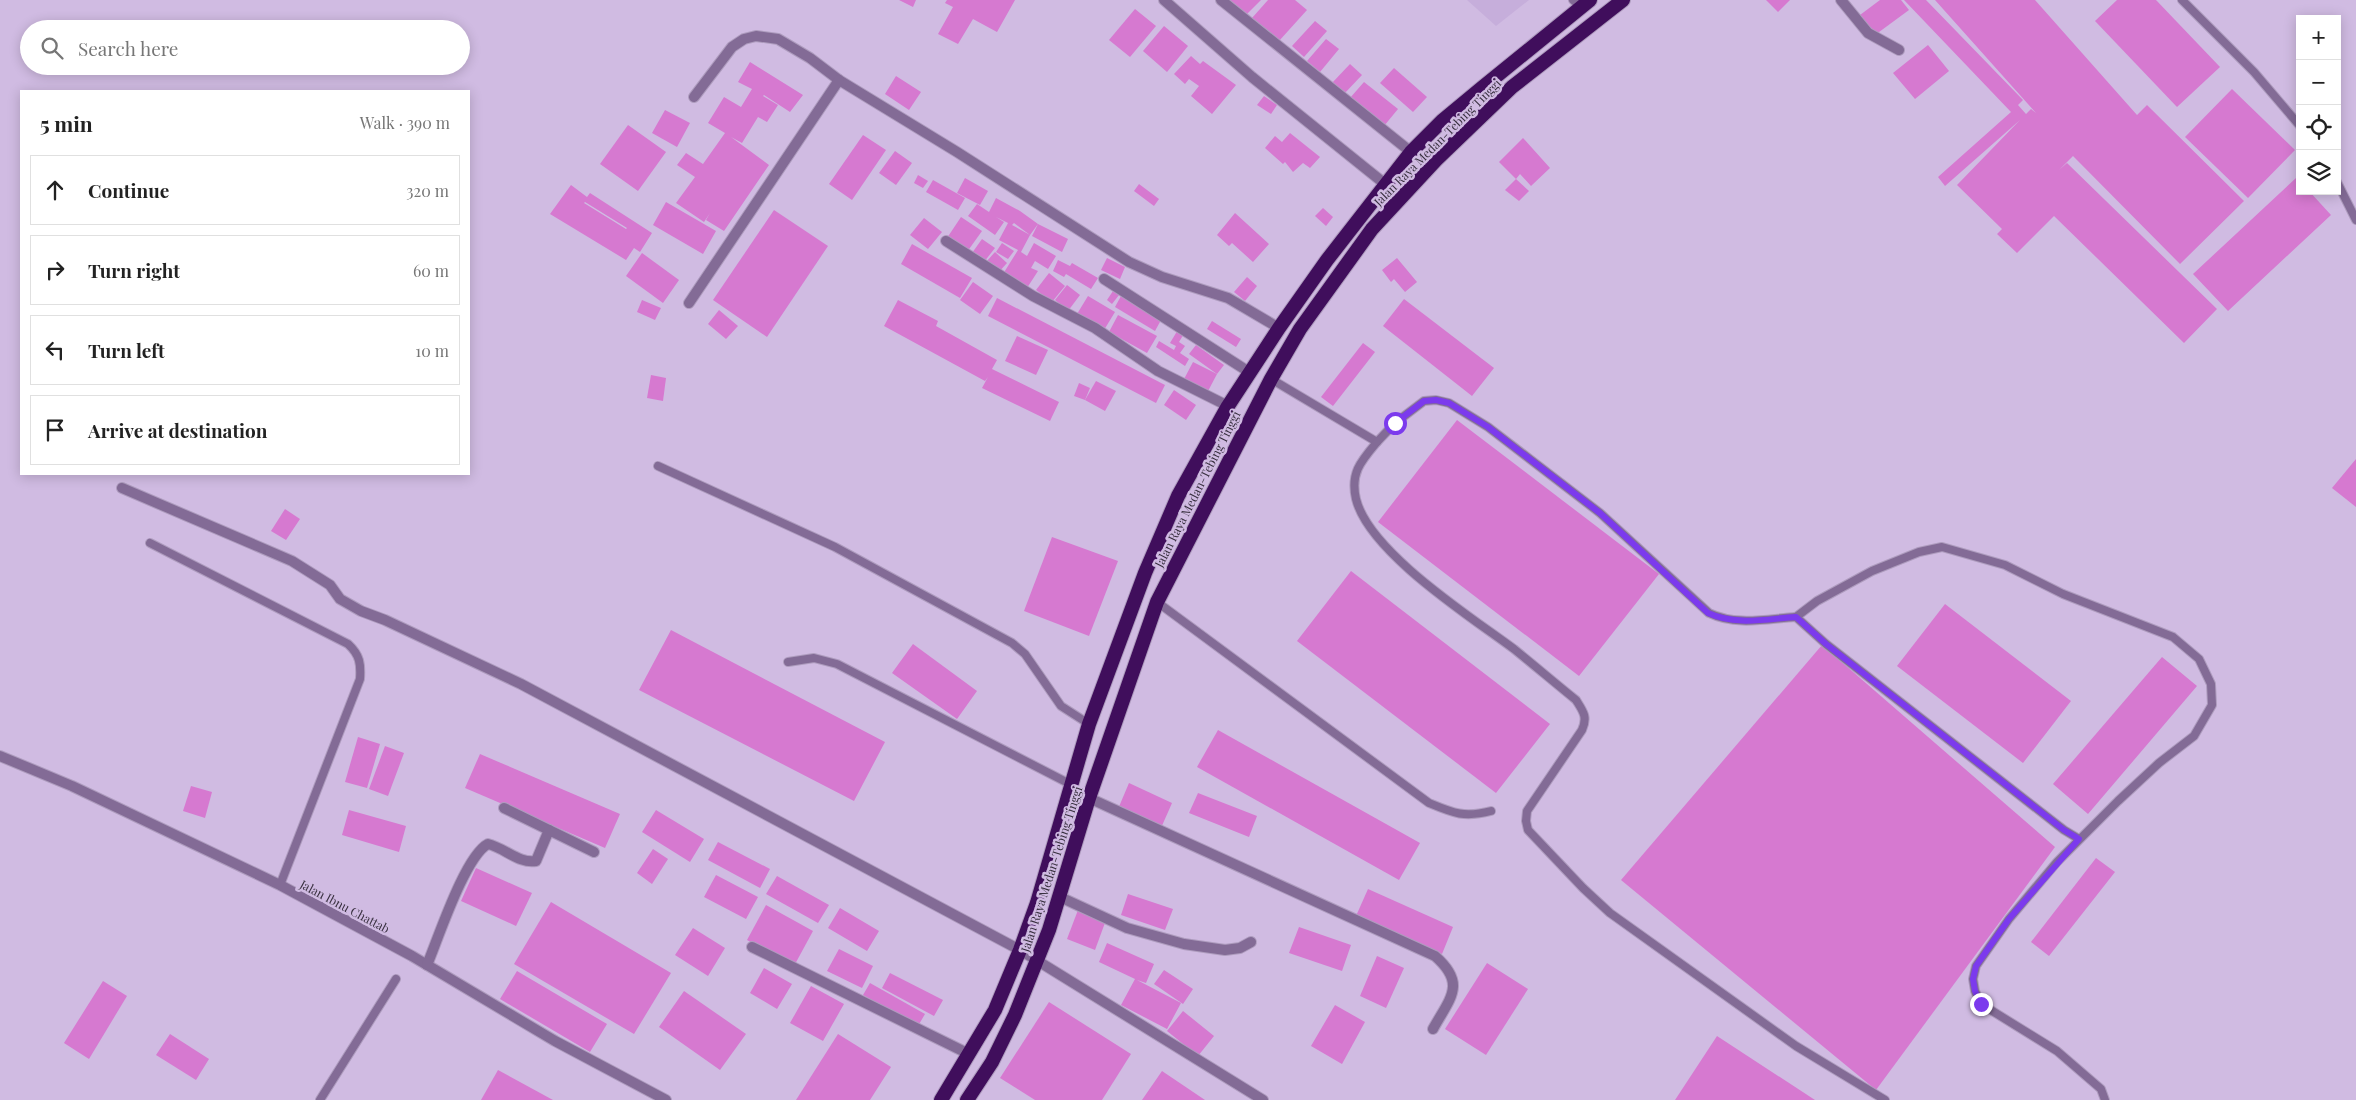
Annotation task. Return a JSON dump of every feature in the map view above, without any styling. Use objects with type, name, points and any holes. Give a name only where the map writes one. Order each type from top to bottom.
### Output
[{"type":"highway","name":"Jalan Raya Medan-Tebing Tinggi","points":[[967,1100],[992,1062],[1015,1015],[1037,962],[1060,897],[1089,798],[1157,602],[1271,379],[1304,323],[1372,229],[1436,160],[1512,87],[1623,0]]},
{"type":"highway","name":"Jalan Raya Medan-Tebing Tinggi","points":[[941,1100],[995,1010],[1020,950],[1037,903],[1070,784],[1089,724],[1145,573],[1178,496],[1228,406],[1279,328],[1385,184],[1411,152],[1462,104],[1581,2]]},
{"type":"street","points":[[1164,0],[1252,77],[1385,184]]},
{"type":"street","points":[[1221,0],[1411,152]]},
{"type":"street","points":[[1841,0],[1868,33],[1898,50]]},
{"type":"street","points":[[694,98],[732,47],[744,39],[756,36],[778,38],[810,58],[839,80],[957,152],[1129,262],[1162,277],[1228,298],[1279,328]]},
{"type":"street","points":[[690,303],[839,80]]},
{"type":"street","points":[[946,241],[1033,296],[1095,328],[1158,370],[1228,406]]},
{"type":"street","points":[[1104,279],[1249,372]]},
{"type":"street","points":[[122,488],[292,561],[330,585],[340,599],[361,612],[385,620],[521,684],[1020,950],[1263,1100]]},
{"type":"street","name":"Jalan Ibnu Chattab","points":[[0,756],[72,786],[280,884],[427,965],[555,1041],[666,1100]]},
{"type":"street","points":[[1089,798],[1435,956],[1446,966],[1453,977],[1453,992],[1433,1028]]},
{"type":"street","points":[[504,808],[594,852]]},
{"type":"street","points":[[427,965],[465,872],[483,847],[488,844],[499,847],[523,861],[536,861],[549,830]]},
{"type":"street","points":[[1060,897],[1127,928],[1184,944],[1226,950],[1240,948],[1251,942]]},
{"type":"street","points":[[752,947],[969,1054]]},
{"type":"lane","points":[[2182,0],[2254,72],[2296,121]]},
{"type":"lane","points":[[2341,190],[2356,220]]},
{"type":"lane","points":[[1271,379],[1377,442]]},
{"type":"lane","points":[[1885,1100],[1796,1046],[1610,913],[1583,888],[1528,830],[1526,821],[1527,811],[1582,730],[1586,722],[1584,712],[1576,700],[1391,552],[1365,521],[1356,499],[1355,481],[1358,464],[1395,423],[1424,401],[1436,400],[1449,403],[1488,427],[1600,513],[1708,613],[1722,619],[1737,622],[1796,617],[1817,600],[1872,571],[1919,552],[1942,547],[2005,565],[2063,594],[2173,637],[2199,659],[2211,684],[2212,705],[2194,736],[2159,763],[2079,839],[2009,919],[1976,966],[1973,979],[1975,991],[1981,1004],[2057,1051],[2101,1089],[2105,1100]]},
{"type":"lane","points":[[658,466],[835,547],[1012,643],[1025,654],[1061,706],[1089,724]]},
{"type":"lane","points":[[150,542],[348,644],[356,651],[360,659],[360,679],[280,884]]},
{"type":"lane","points":[[1157,602],[1428,803],[1453,814],[1472,816],[1491,811]]},
{"type":"lane","points":[[1796,617],[1826,644],[2064,830],[2079,839]]},
{"type":"lane","points":[[788,662],[814,658],[837,664],[1070,784]]},
{"type":"lane","points":[[320,1100],[396,979]]},
{"type":"shaded area","points":[[1467,0],[1529,0],[1496,26]]},
{"type":"building","points":[[899,0],[916,0],[913,7]]},
{"type":"building","points":[[947,0],[1015,0],[997,32],[973,19],[958,44],[938,34],[953,7],[945,3]]},
{"type":"building","points":[[1228,0],[1261,0],[1245,16]]},
{"type":"building","points":[[1268,0],[1295,0],[1307,10],[1279,41],[1252,18]]},
{"type":"building","points":[[1766,0],[1790,0],[1778,12]]},
{"type":"building","points":[[1880,0],[1901,0],[1909,10],[1875,35],[1860,15]]},
{"type":"building","points":[[1904,0],[1926,0],[2023,100],[2018,105],[2026,114],[2031,109],[2036,113],[1935,0],[2035,0],[2137,115],[2147,105],[2244,201],[2180,264],[2073,156],[2059,170],[2067,163],[2217,309],[2184,343],[2054,216],[2017,253],[1997,234],[2002,229],[1957,185],[2020,120],[1945,186],[1938,177],[2011,112]]},
{"type":"building","points":[[2117,0],[2156,0],[2220,67],[2177,107],[2095,21]]},
{"type":"building","points":[[1135,9],[1156,26],[1130,57],[1109,40]]},
{"type":"building","points":[[1315,21],[1327,31],[1304,57],[1292,46]]},
{"type":"building","points":[[1164,26],[1188,46],[1167,72],[1143,51]]},
{"type":"building","points":[[1326,39],[1339,49],[1320,72],[1307,61]]},
{"type":"building","points":[[1928,45],[1949,71],[1915,99],[1893,73]]},
{"type":"building","points":[[1191,56],[1200,64],[1203,61],[1236,85],[1212,114],[1191,96],[1199,86],[1189,79],[1185,84],[1174,74]]},
{"type":"building","points":[[750,62],[803,95],[790,112],[764,95],[778,105],[767,122],[758,117],[742,143],[731,137],[769,165],[724,231],[706,220],[710,213],[704,222],[676,203],[695,177],[677,165],[686,153],[703,164],[725,133],[708,123],[724,97],[741,107],[752,89],[738,82]]},
{"type":"building","points":[[1350,64],[1362,75],[1344,94],[1332,83]]},
{"type":"building","points":[[1394,68],[1427,97],[1413,112],[1380,83]]},
{"type":"building","points":[[896,76],[921,92],[909,110],[885,94]]},
{"type":"building","points":[[1364,82],[1398,109],[1384,126],[1350,98]]},
{"type":"building","points":[[2232,89],[2295,150],[2248,198],[2185,137]]},
{"type":"building","points":[[1264,96],[1277,105],[1271,114],[1257,105]]},
{"type":"building","points":[[665,110],[690,123],[677,147],[652,133]]},
{"type":"building","points":[[628,125],[666,152],[638,191],[600,164]]},
{"type":"building","points":[[1290,133],[1320,157],[1310,168],[1303,163],[1293,172],[1285,162],[1283,164],[1265,148],[1275,136],[1282,142]]},
{"type":"building","points":[[863,135],[886,150],[852,200],[829,184]]},
{"type":"building","points":[[1523,138],[1550,168],[1531,186],[1520,174],[1516,179],[1499,162]]},
{"type":"building","points":[[895,151],[912,163],[896,185],[879,173]]},
{"type":"building","points":[[918,175],[928,181],[923,188],[914,183]]},
{"type":"building","points":[[965,178],[988,191],[980,205],[957,193]]},
{"type":"building","points":[[2296,178],[2296,195],[2313,195],[2331,215],[2228,311],[2193,274]]},
{"type":"building","points":[[1516,179],[1529,191],[1519,201],[1505,190]]},
{"type":"building","points":[[933,180],[965,198],[958,210],[926,192]]},
{"type":"building","points":[[1139,184],[1159,199],[1154,206],[1134,191]]},
{"type":"building","points":[[571,185],[587,197],[590,193],[652,233],[640,252],[634,248],[626,260],[550,214]],"holes":[[[585,202],[626,229],[584,203]]]},
{"type":"building","points":[[996,198],[1020,211],[1038,224],[1021,252],[1027,256],[1034,243],[1056,256],[1048,269],[1035,261],[1031,268],[1038,271],[1027,288],[1003,274],[1018,250],[999,240],[1008,223],[996,217],[1004,222],[995,235],[968,216],[977,204],[989,212]],"holes":[[[1014,223],[1030,235],[1012,225]]]},
{"type":"building","points":[[666,202],[716,231],[703,254],[653,225]]},
{"type":"building","points":[[1323,208],[1333,217],[1326,226],[1315,216]]},
{"type":"building","points":[[774,210],[828,246],[767,337],[713,300]]},
{"type":"building","points":[[1235,213],[1269,244],[1253,262],[1232,243],[1229,246],[1217,235]]},
{"type":"building","points":[[961,217],[982,231],[967,252],[947,238]]},
{"type":"building","points":[[924,218],[942,232],[928,249],[910,235]]},
{"type":"building","points":[[1038,224],[1068,239],[1062,252],[1032,236]]},
{"type":"building","points":[[982,239],[995,248],[984,262],[972,253]]},
{"type":"building","points":[[1002,243],[1014,251],[1008,259],[996,252]]},
{"type":"building","points":[[912,244],[972,278],[960,298],[901,264]]},
{"type":"building","points":[[995,252],[1007,263],[998,273],[986,262]]},
{"type":"building","points":[[642,253],[679,280],[663,303],[626,276]]},
{"type":"building","points":[[1107,258],[1125,267],[1120,279],[1101,270]]},
{"type":"building","points":[[1397,258],[1417,282],[1405,292],[1394,279],[1391,282],[1382,270]]},
{"type":"building","points":[[1058,260],[1070,266],[1072,263],[1098,278],[1091,289],[1066,274],[1064,277],[1053,271]]},
{"type":"building","points":[[1049,273],[1065,286],[1052,302],[1036,290]]},
{"type":"building","points":[[1247,277],[1257,286],[1245,301],[1234,292]]},
{"type":"building","points":[[973,282],[993,296],[980,314],[960,300]]},
{"type":"building","points":[[1067,285],[1080,295],[1068,311],[1055,300]]},
{"type":"building","points":[[1113,291],[1119,295],[1112,304],[1107,300]]},
{"type":"building","points":[[1088,296],[1115,312],[1104,330],[1077,314]]},
{"type":"building","points":[[1121,296],[1161,320],[1155,331],[1115,307]]},
{"type":"building","points":[[997,298],[1165,385],[1156,403],[988,316]]},
{"type":"building","points":[[1404,299],[1494,368],[1472,396],[1383,326]]},
{"type":"building","points":[[642,300],[661,308],[655,320],[637,312]]},
{"type":"building","points":[[898,300],[938,321],[936,326],[997,360],[992,369],[1059,402],[1050,421],[982,388],[988,377],[985,381],[884,326]]},
{"type":"building","points":[[719,310],[738,326],[726,339],[708,324]]},
{"type":"building","points":[[1118,315],[1157,336],[1147,353],[1109,332]]},
{"type":"building","points":[[1212,321],[1241,339],[1236,347],[1207,329]]},
{"type":"building","points":[[1179,328],[1185,332],[1179,342],[1185,346],[1180,353],[1189,359],[1185,366],[1156,347],[1159,341],[1174,350],[1176,346],[1170,343]]},
{"type":"building","points":[[1017,336],[1048,350],[1036,375],[1005,361]]},
{"type":"building","points":[[1363,343],[1375,352],[1333,406],[1321,397]]},
{"type":"building","points":[[1196,345],[1224,365],[1217,374],[1189,354]]},
{"type":"building","points":[[1193,362],[1217,374],[1207,393],[1183,381]]},
{"type":"building","points":[[651,375],[666,378],[663,401],[647,398]]},
{"type":"building","points":[[1096,381],[1116,391],[1105,411],[1085,400]]},
{"type":"building","points":[[1079,383],[1090,388],[1085,400],[1074,396]]},
{"type":"building","points":[[1174,390],[1196,405],[1186,420],[1164,405]]},
{"type":"building","points":[[1457,420],[1659,574],[1579,676],[1378,522]]},
{"type":"building","points":[[2356,459],[2356,507],[2332,488]]},
{"type":"building","points":[[285,509],[300,519],[286,540],[271,531]]},
{"type":"building","points":[[1052,537],[1118,561],[1089,636],[1024,611]]},
{"type":"building","points":[[1351,571],[1550,724],[1496,793],[1297,641]]},
{"type":"building","points":[[1945,604],[2071,701],[2023,763],[1897,666]]},
{"type":"building","points":[[671,630],[885,742],[854,801],[639,690]]},
{"type":"building","points":[[913,644],[977,691],[957,719],[892,673]]},
{"type":"building","points":[[1822,645],[2055,847],[1876,1090],[1621,880]]},
{"type":"building","points":[[2162,657],[2197,686],[2088,814],[2053,784]]},
{"type":"building","points":[[1218,730],[1420,843],[1399,880],[1197,767]]},
{"type":"building","points":[[358,737],[380,744],[367,788],[345,782]]},
{"type":"building","points":[[385,746],[404,753],[388,796],[369,789]]},
{"type":"building","points":[[480,754],[620,814],[605,848],[465,788]]},
{"type":"building","points":[[1129,783],[1172,803],[1161,828],[1118,809]]},
{"type":"building","points":[[191,786],[212,792],[205,818],[183,811]]},
{"type":"building","points":[[1198,793],[1257,816],[1249,837],[1189,813]]},
{"type":"building","points":[[349,810],[406,826],[399,852],[342,835]]},
{"type":"building","points":[[656,810],[704,839],[690,862],[642,832]]},
{"type":"building","points":[[718,842],[770,869],[760,888],[708,860]]},
{"type":"building","points":[[653,849],[668,859],[652,884],[637,873]]},
{"type":"building","points":[[2096,858],[2115,872],[2049,956],[2031,942]]},
{"type":"building","points":[[476,868],[532,893],[516,926],[461,901]]},
{"type":"building","points":[[716,875],[758,897],[746,919],[704,897]]},
{"type":"building","points":[[777,876],[829,905],[818,923],[766,894]]},
{"type":"building","points":[[1368,889],[1453,927],[1442,954],[1356,916]]},
{"type":"building","points":[[1128,894],[1173,909],[1165,930],[1121,915]]},
{"type":"building","points":[[551,902],[671,973],[634,1034],[514,964]]},
{"type":"building","points":[[766,905],[813,931],[794,966],[747,940]]},
{"type":"building","points":[[840,908],[879,931],[867,951],[828,928]]},
{"type":"building","points":[[1078,910],[1106,920],[1095,950],[1067,939]]},
{"type":"building","points":[[1299,927],[1351,945],[1342,971],[1289,953]]},
{"type":"building","points":[[693,928],[725,948],[708,976],[675,955]]},
{"type":"building","points":[[1107,943],[1154,964],[1146,983],[1137,980],[1181,1003],[1167,1029],[1121,1005],[1135,979],[1099,962]]},
{"type":"building","points":[[839,949],[873,966],[862,988],[827,971]]},
{"type":"building","points":[[1377,956],[1404,968],[1386,1008],[1360,996]]},
{"type":"building","points":[[1487,963],[1528,989],[1486,1055],[1445,1029]]},
{"type":"building","points":[[764,968],[792,984],[777,1009],[750,993]]},
{"type":"building","points":[[1164,970],[1193,989],[1183,1004],[1154,984]]},
{"type":"building","points":[[517,971],[607,1024],[590,1052],[500,999]]},
{"type":"building","points":[[890,973],[943,1000],[934,1016],[882,988]]},
{"type":"building","points":[[103,981],[127,996],[89,1059],[64,1043]]},
{"type":"building","points":[[870,983],[925,1014],[918,1026],[863,995]]},
{"type":"building","points":[[811,986],[844,1004],[823,1041],[790,1023]]},
{"type":"building","points":[[684,991],[746,1034],[720,1070],[659,1027]]},
{"type":"building","points":[[1049,1002],[1131,1054],[1102,1100],[1035,1100],[1000,1078]]},
{"type":"building","points":[[1335,1005],[1365,1022],[1342,1064],[1311,1046]]},
{"type":"building","points":[[1183,1011],[1214,1036],[1198,1056],[1167,1031]]},
{"type":"building","points":[[170,1034],[209,1059],[196,1080],[156,1055]]},
{"type":"building","points":[[838,1034],[891,1067],[870,1100],[796,1100]]},
{"type":"building","points":[[1717,1036],[1815,1100],[1675,1100]]},
{"type":"building","points":[[498,1070],[553,1100],[481,1100]]},
{"type":"building","points":[[1162,1071],[1205,1100],[1142,1100]]},
{"type":"route","points":[[1395,423],[1412,408],[1424,401],[1436,400],[1449,403],[1488,427],[1600,513],[1708,613],[1722,619],[1737,622],[1796,617],[1826,644],[2064,830],[2079,839],[2009,919],[1976,966],[1973,979],[1975,991],[1981,1004]]}]
